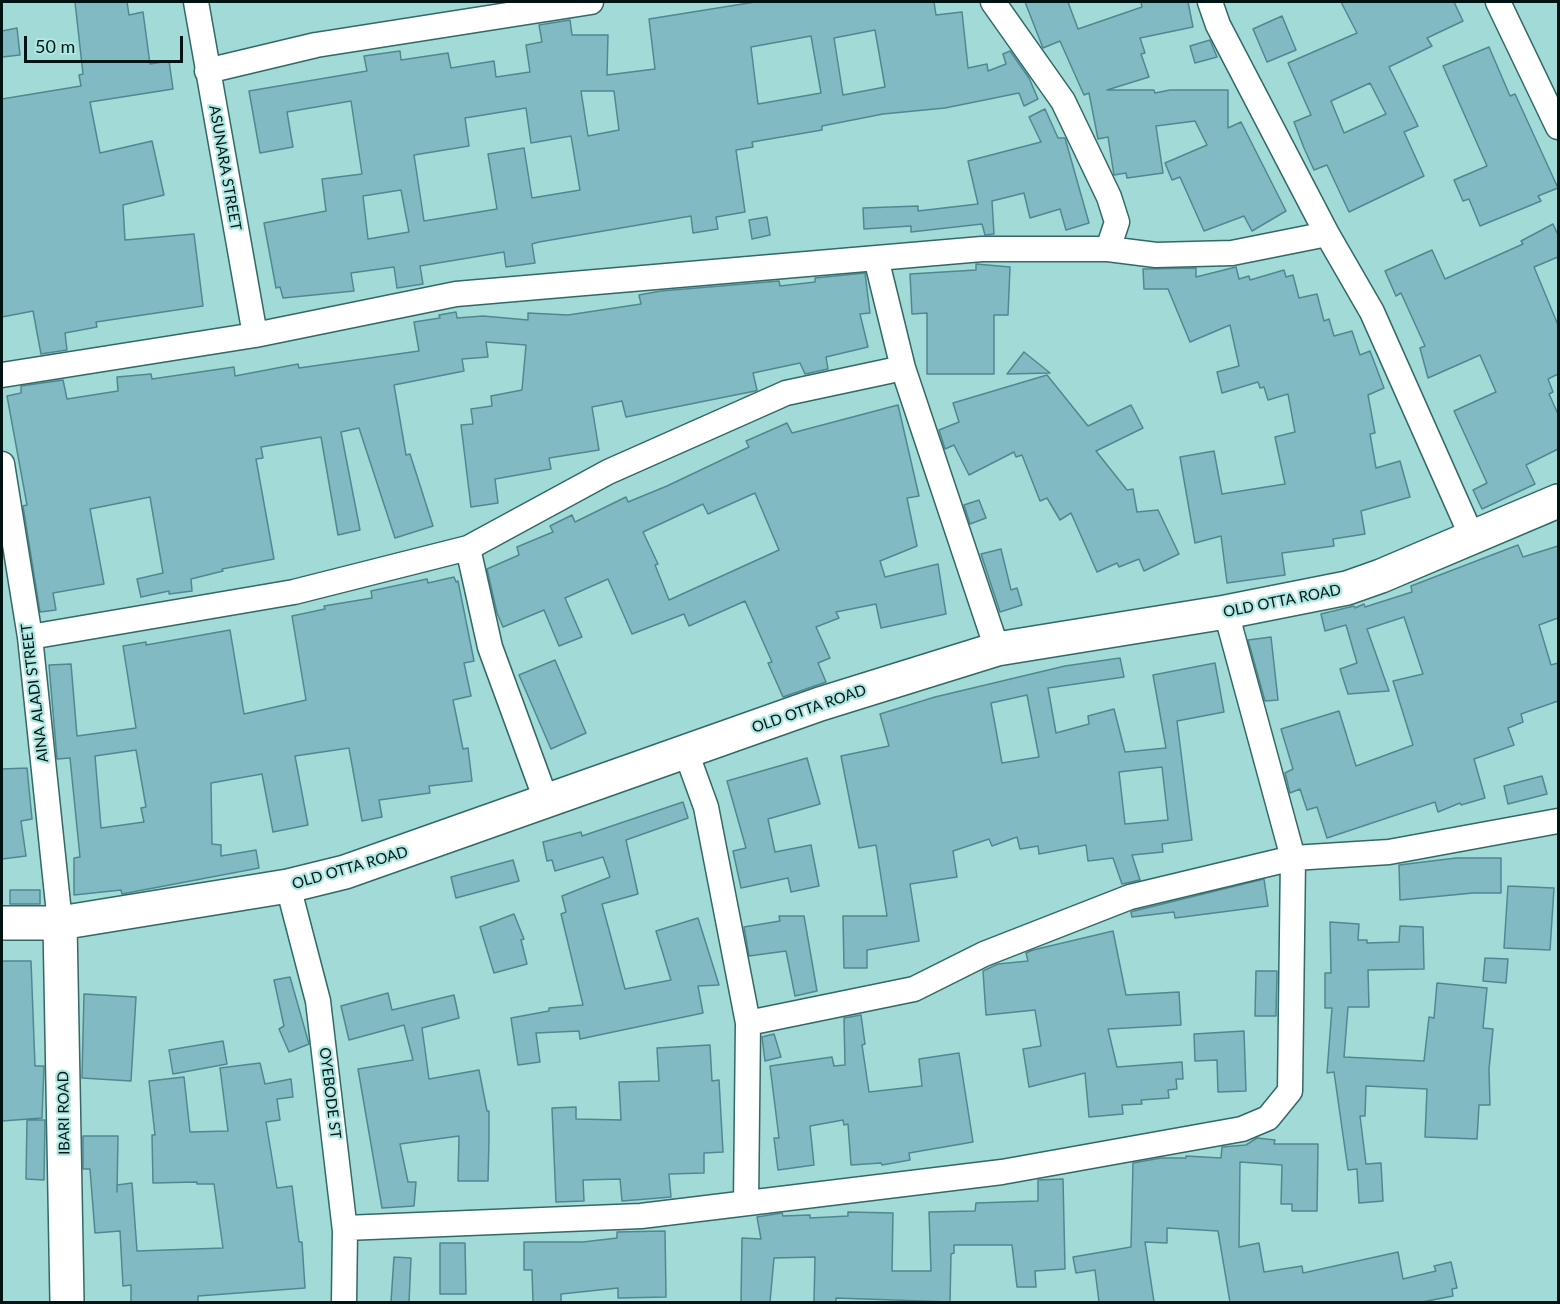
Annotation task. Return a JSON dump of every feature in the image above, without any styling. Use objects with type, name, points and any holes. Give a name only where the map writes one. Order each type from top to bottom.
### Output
[{"type":"street","name":"ASUNARA STREET","points":[[196,2],[255,335]]},
{"type":"street","points":[[207,71],[316,45],[591,2]]},
{"type":"street","points":[[993,2],[1063,101],[1109,197],[1117,222],[1108,249]]},
{"type":"street","points":[[1210,2],[1218,25],[1327,234],[1372,312],[1472,537]]},
{"type":"street","points":[[1498,2],[1558,127]]},
{"type":"street","points":[[2,375],[255,335],[456,294],[982,249],[1108,249],[1156,255],[1232,253],[1327,234]]},
{"type":"street","points":[[876,258],[903,368],[997,649]]},
{"type":"street","points":[[30,637],[294,592],[468,548],[608,472],[786,393],[903,368]]},
{"type":"street","name":"AINA ALADI STREET","points":[[2,464],[30,637],[60,923]]},
{"type":"street","name":"OLD OTTA ROAD","points":[[2,923],[60,923],[288,886],[399,855],[546,800],[820,704],[997,649],[1226,612],[1347,588],[1381,576],[1558,501]]},
{"type":"street","points":[[468,548],[490,647],[546,800]]},
{"type":"street","points":[[345,1228],[641,1216],[1002,1172],[1242,1129],[1268,1118],[1290,1091],[1293,858],[1226,612]]},
{"type":"street","points":[[686,752],[706,807],[748,1023],[746,1202]]},
{"type":"street","points":[[748,1023],[914,989],[984,954],[1130,897],[1293,858],[1389,852],[1558,821]]},
{"type":"street","name":"OYEBODE ST","points":[[288,886],[318,1001],[345,1228],[344,1302]]},
{"type":"street","name":"IBARI ROAD","points":[[60,923],[67,1302]]},
{"type":"building","points":[[75,2],[127,2],[129,15],[143,12],[150,64],[169,61],[173,89],[90,102],[100,153],[152,141],[164,195],[123,205],[125,240],[194,234],[203,306],[96,322],[97,327],[65,333],[67,350],[41,354],[33,311],[2,317],[2,99],[81,86],[79,75],[83,74]]},
{"type":"building","points":[[755,2],[934,2],[936,15],[962,12],[968,68],[987,64],[988,71],[1006,64],[1003,54],[1010,51],[1029,78],[1038,99],[1024,106],[1019,93],[945,108],[883,114],[822,126],[822,130],[752,142],[753,147],[736,150],[745,212],[716,217],[718,229],[693,233],[691,216],[532,244],[535,263],[506,267],[504,252],[420,266],[423,284],[397,288],[394,267],[351,273],[354,291],[283,298],[280,287],[276,288],[264,223],[326,211],[322,179],[362,174],[351,101],[287,112],[293,147],[260,153],[249,91],[367,71],[364,56],[400,51],[401,60],[448,53],[451,68],[494,61],[496,77],[530,72],[526,45],[542,42],[539,25],[570,20],[572,35],[608,35],[607,75],[655,69],[649,19]],"holes":[[[875,30],[885,87],[843,95],[834,38]],[[811,36],[821,93],[758,104],[751,47]],[[581,91],[614,91],[619,130],[588,136]],[[526,108],[531,143],[571,136],[580,190],[532,198],[524,148],[488,154],[497,209],[424,221],[414,155],[469,146],[465,118]],[[401,190],[409,232],[368,239],[363,196]]]},
{"type":"building","points":[[1025,2],[1068,2],[1078,29],[1142,7],[1141,2],[1188,2],[1193,27],[1140,38],[1145,53],[1141,54],[1149,77],[1107,90],[1154,90],[1155,93],[1170,90],[1228,90],[1228,128],[1241,122],[1286,211],[1252,231],[1244,216],[1204,231],[1180,177],[1172,180],[1165,163],[1207,145],[1195,121],[1156,126],[1163,173],[1127,178],[1126,173],[1114,175],[1108,137],[1098,139],[1089,93],[1084,95],[1060,41],[1043,48]]},
{"type":"building","points":[[1341,2],[1454,2],[1463,21],[1427,38],[1432,46],[1389,67],[1418,126],[1404,132],[1424,176],[1349,212],[1327,165],[1314,170],[1304,148],[1294,122],[1311,115],[1288,63],[1357,33]],"holes":[[[1370,83],[1386,114],[1344,133],[1331,101]]]},
{"type":"building","points":[[1282,16],[1296,50],[1267,62],[1253,29]]},
{"type":"building","points":[[17,28],[20,55],[2,57],[2,31]]},
{"type":"building","points":[[1210,40],[1217,57],[1195,63],[1190,46]]},
{"type":"building","points":[[1489,47],[1510,96],[1515,94],[1558,188],[1538,196],[1541,201],[1480,226],[1469,199],[1463,201],[1454,180],[1487,166],[1443,66]]},
{"type":"building","points":[[1045,109],[1058,138],[1065,138],[1089,223],[1066,230],[1060,209],[1030,218],[1024,193],[992,201],[994,234],[985,235],[982,224],[911,232],[911,226],[864,229],[863,208],[918,206],[918,211],[978,204],[968,161],[1041,142],[1029,117]]},
{"type":"building","points":[[767,217],[770,235],[752,239],[749,220]]},
{"type":"building","points":[[1553,224],[1558,235],[1558,257],[1534,267],[1558,325],[1558,374],[1548,379],[1553,392],[1549,394],[1558,414],[1558,449],[1526,465],[1535,484],[1482,509],[1473,490],[1487,483],[1454,411],[1496,392],[1480,355],[1428,378],[1420,348],[1425,346],[1401,293],[1396,296],[1385,271],[1432,250],[1445,279],[1523,244],[1521,241]]},
{"type":"building","points":[[976,264],[1010,267],[1008,315],[994,315],[994,374],[927,374],[927,313],[912,314],[910,274],[976,270]]},
{"type":"building","points":[[1236,267],[1239,279],[1249,276],[1250,280],[1284,270],[1286,277],[1293,275],[1299,298],[1317,294],[1324,321],[1329,319],[1334,336],[1352,331],[1360,355],[1370,351],[1384,388],[1368,395],[1375,433],[1370,434],[1376,468],[1400,461],[1410,497],[1361,511],[1365,534],[1333,539],[1334,546],[1282,553],[1285,575],[1227,583],[1221,536],[1195,543],[1180,457],[1214,451],[1222,494],[1285,484],[1275,437],[1295,432],[1288,394],[1268,400],[1264,387],[1260,388],[1258,382],[1222,393],[1217,372],[1239,366],[1230,325],[1190,342],[1168,289],[1144,289],[1143,269],[1196,268],[1196,277]]},
{"type":"building","points":[[865,273],[870,313],[860,314],[868,347],[826,357],[828,369],[805,374],[800,363],[753,373],[757,390],[755,391],[626,417],[622,401],[592,407],[599,450],[549,458],[551,469],[495,479],[498,503],[471,507],[461,425],[473,424],[471,409],[492,406],[491,396],[522,390],[526,345],[486,342],[488,357],[462,359],[464,371],[394,385],[406,455],[410,454],[433,526],[395,538],[359,428],[341,432],[360,530],[338,535],[321,437],[261,447],[263,458],[256,459],[274,559],[222,569],[223,571],[191,579],[192,591],[169,594],[169,591],[141,597],[137,579],[163,573],[150,497],[90,509],[104,584],[53,593],[56,610],[40,612],[23,506],[27,505],[7,396],[21,393],[21,386],[63,380],[67,399],[118,391],[117,377],[151,374],[152,379],[234,367],[235,376],[298,364],[299,368],[419,351],[414,322],[440,318],[439,315],[456,312],[457,318],[483,316],[528,320],[528,313],[568,315],[641,304],[639,295],[661,291],[779,281],[780,286],[815,282],[815,278]]},
{"type":"building","points":[[1024,352],[1050,373],[1007,374]]},
{"type":"building","points":[[1047,375],[1088,426],[1131,405],[1143,428],[1096,451],[1127,490],[1133,489],[1137,512],[1158,510],[1179,554],[1144,571],[1139,559],[1119,567],[1117,563],[1097,572],[1071,513],[1060,520],[1047,498],[1040,501],[1022,455],[1016,457],[1014,452],[969,475],[954,445],[945,449],[939,430],[959,422],[953,403]]},
{"type":"building","points":[[898,405],[919,496],[907,498],[917,546],[880,561],[885,577],[938,564],[946,614],[881,628],[876,604],[836,612],[839,618],[816,627],[830,658],[818,663],[826,682],[783,697],[768,663],[772,662],[745,601],[689,626],[684,614],[632,634],[608,579],[565,598],[582,637],[559,646],[544,610],[503,627],[497,613],[487,569],[519,555],[517,547],[553,532],[550,526],[572,515],[575,522],[626,497],[628,502],[667,486],[749,447],[746,441],[787,423],[792,433]],"holes":[[[755,493],[779,550],[669,600],[655,565],[658,564],[643,532],[703,504],[708,514]]]},
{"type":"building","points":[[979,500],[986,518],[970,524],[964,505]]},
{"type":"building","points":[[1518,545],[1523,557],[1558,546],[1558,618],[1539,625],[1551,665],[1558,663],[1558,701],[1521,714],[1523,722],[1508,728],[1514,745],[1474,759],[1485,798],[1461,805],[1460,803],[1438,812],[1435,802],[1327,838],[1317,807],[1307,810],[1300,789],[1290,793],[1285,773],[1293,769],[1281,729],[1339,711],[1356,766],[1413,745],[1393,681],[1423,674],[1404,617],[1367,629],[1389,691],[1348,694],[1340,669],[1357,663],[1346,625],[1325,631],[1321,614],[1354,606],[1355,608],[1364,604],[1365,607],[1412,592],[1411,586]]},
{"type":"building","points":[[1001,549],[1011,590],[1017,588],[1022,605],[1000,612],[981,554]]},
{"type":"building","points":[[454,577],[456,582],[458,581],[474,661],[464,663],[471,696],[453,700],[463,749],[468,748],[472,781],[429,786],[430,793],[379,800],[382,817],[362,821],[349,748],[295,756],[308,825],[273,832],[262,774],[211,783],[212,844],[221,845],[221,856],[256,850],[259,868],[122,894],[121,890],[74,895],[74,858],[80,857],[70,758],[57,759],[49,665],[71,664],[77,736],[136,728],[123,646],[146,642],[146,645],[230,630],[244,714],[306,700],[292,616],[325,609],[324,606],[372,598],[371,591],[427,579],[428,583]],"holes":[[[136,750],[146,807],[141,808],[144,822],[101,828],[95,756]]]},
{"type":"building","points":[[1271,637],[1278,700],[1265,701],[1248,640]]},
{"type":"building","points":[[1120,658],[1124,677],[1048,688],[1056,733],[1089,724],[1088,716],[1114,709],[1125,752],[1166,748],[1153,675],[1215,663],[1224,712],[1177,721],[1192,840],[1162,844],[1163,852],[1132,855],[1140,880],[1122,884],[1113,858],[1088,861],[1086,845],[1039,854],[1038,846],[1020,849],[1017,837],[992,846],[989,839],[953,851],[957,877],[910,884],[919,941],[867,950],[867,968],[844,968],[843,916],[887,916],[876,845],[859,848],[841,756],[889,746],[880,714],[935,697],[1065,666]],"holes":[[[1027,695],[1039,757],[1002,763],[991,703]],[[1162,767],[1168,820],[1125,824],[1119,772]]]},
{"type":"building","points":[[555,660],[586,733],[551,749],[519,675]]},
{"type":"building","points":[[807,758],[820,804],[768,819],[775,852],[811,845],[819,886],[791,892],[788,878],[741,888],[733,851],[746,848],[727,781]]},
{"type":"building","points":[[27,768],[32,819],[21,821],[26,856],[2,859],[2,769]]},
{"type":"building","points":[[1542,776],[1547,794],[1508,804],[1504,786]]},
{"type":"building","points":[[683,802],[688,818],[626,840],[638,894],[602,904],[625,989],[671,980],[656,931],[698,918],[719,985],[698,986],[703,1013],[580,1039],[579,1031],[536,1033],[540,1062],[518,1065],[511,1018],[549,1011],[549,1008],[583,1005],[561,914],[566,912],[562,896],[610,877],[603,857],[555,871],[552,860],[547,861],[543,842],[581,832],[582,836]]},
{"type":"building","points":[[1456,858],[1501,858],[1501,893],[1473,893],[1400,900],[1399,865]]},
{"type":"building","points":[[513,860],[519,881],[456,898],[451,877]]},
{"type":"building","points":[[1264,879],[1268,906],[1175,918],[1174,912],[1132,917],[1131,912],[1134,911]]},
{"type":"building","points":[[1508,886],[1554,888],[1550,950],[1504,948]]},
{"type":"building","points":[[10,890],[40,890],[40,904],[10,904]]},
{"type":"building","points":[[514,914],[524,939],[521,940],[527,964],[494,973],[480,927]]},
{"type":"building","points":[[779,916],[804,916],[817,991],[795,996],[786,951],[749,956],[744,927],[780,921]]},
{"type":"building","points":[[1330,922],[1359,924],[1358,940],[1367,940],[1367,943],[1399,942],[1400,926],[1423,927],[1424,969],[1368,970],[1369,1007],[1348,1007],[1344,1057],[1424,1061],[1429,1017],[1434,1018],[1437,983],[1487,988],[1483,1028],[1493,1029],[1489,1069],[1490,1105],[1479,1105],[1477,1139],[1425,1137],[1427,1089],[1366,1086],[1365,1116],[1360,1116],[1366,1164],[1381,1163],[1383,1201],[1359,1203],[1357,1169],[1348,1170],[1334,1072],[1327,1073],[1332,1008],[1325,1008],[1325,973],[1331,973]]},
{"type":"building","points":[[1113,931],[1126,995],[1179,992],[1181,1025],[1108,1029],[1117,1067],[1182,1062],[1183,1079],[1176,1079],[1177,1089],[1168,1090],[1169,1098],[1141,1100],[1142,1104],[1122,1105],[1123,1114],[1089,1117],[1085,1073],[1029,1087],[1023,1049],[1041,1046],[1035,1010],[986,1015],[983,971],[998,964],[1028,961],[1026,953],[1033,950]]},
{"type":"building","points":[[1485,958],[1508,959],[1506,983],[1483,981]]},
{"type":"building","points":[[2,961],[31,961],[35,1066],[44,1066],[42,1118],[2,1121]]},
{"type":"building","points":[[1256,971],[1277,971],[1276,1016],[1255,1016]]},
{"type":"building","points":[[290,977],[309,1044],[289,1052],[279,1029],[284,1026],[274,980]]},
{"type":"building","points":[[388,993],[392,1010],[454,995],[459,1018],[422,1028],[429,1079],[479,1070],[487,1111],[489,1111],[488,1181],[458,1181],[459,1136],[400,1144],[408,1182],[416,1182],[414,1206],[382,1208],[358,1069],[413,1060],[404,1025],[349,1040],[341,1006]]},
{"type":"building","points":[[84,994],[136,997],[131,1081],[82,1078]]},
{"type":"building","points":[[861,1015],[865,1044],[862,1045],[869,1092],[922,1086],[919,1059],[959,1053],[973,1142],[909,1153],[910,1160],[882,1165],[881,1163],[851,1165],[848,1124],[844,1125],[843,1120],[810,1126],[814,1165],[778,1170],[774,1138],[779,1138],[770,1066],[832,1057],[834,1066],[845,1065],[844,1018]]},
{"type":"building","points":[[1244,1031],[1246,1091],[1218,1092],[1217,1060],[1195,1061],[1194,1034]]},
{"type":"building","points":[[774,1034],[781,1057],[765,1061],[762,1037]]},
{"type":"building","points":[[223,1041],[227,1064],[173,1074],[169,1050]]},
{"type":"building","points":[[710,1045],[712,1081],[719,1080],[723,1152],[704,1153],[704,1173],[669,1174],[671,1197],[622,1201],[620,1179],[583,1180],[584,1201],[556,1202],[552,1108],[576,1107],[576,1119],[621,1120],[619,1082],[659,1081],[657,1048]]},
{"type":"building","points":[[260,1063],[265,1084],[291,1079],[293,1097],[277,1099],[280,1120],[266,1122],[277,1188],[292,1186],[299,1242],[302,1242],[305,1288],[198,1296],[198,1302],[131,1302],[131,1285],[123,1286],[120,1231],[95,1233],[90,1169],[83,1169],[83,1136],[118,1136],[117,1185],[132,1183],[137,1251],[223,1248],[214,1184],[153,1183],[152,1135],[155,1135],[149,1081],[184,1077],[190,1132],[228,1131],[220,1068]]},
{"type":"building","points":[[27,1120],[45,1120],[44,1180],[26,1179]]},
{"type":"building","points":[[1257,1138],[1275,1140],[1274,1144],[1318,1144],[1317,1211],[1292,1211],[1292,1204],[1281,1204],[1282,1165],[1240,1162],[1239,1247],[1259,1243],[1264,1272],[1302,1266],[1303,1273],[1398,1252],[1403,1279],[1436,1271],[1434,1266],[1451,1262],[1457,1288],[1452,1289],[1453,1296],[1422,1302],[1230,1302],[1218,1231],[1167,1228],[1167,1243],[1145,1242],[1154,1302],[1099,1302],[1095,1270],[1076,1273],[1073,1257],[1131,1247],[1133,1163],[1161,1158],[1186,1158],[1186,1156],[1221,1158],[1222,1147],[1246,1145]]},
{"type":"building","points":[[1063,1179],[1065,1269],[1035,1271],[1036,1287],[1017,1287],[1012,1245],[954,1245],[954,1253],[951,1254],[950,1302],[836,1298],[836,1302],[814,1302],[815,1257],[774,1258],[770,1302],[741,1302],[742,1238],[761,1239],[757,1217],[782,1213],[783,1216],[810,1215],[810,1218],[848,1216],[848,1212],[893,1213],[892,1271],[931,1271],[929,1212],[975,1211],[976,1203],[1038,1201],[1038,1180]]},
{"type":"building","points":[[665,1231],[666,1297],[618,1298],[618,1288],[561,1294],[561,1302],[533,1302],[532,1270],[524,1270],[524,1242],[583,1242],[617,1238],[617,1232]]},
{"type":"building","points":[[440,1243],[465,1243],[466,1294],[440,1294]]},
{"type":"building","points":[[394,1257],[411,1258],[409,1302],[391,1302]]}]
